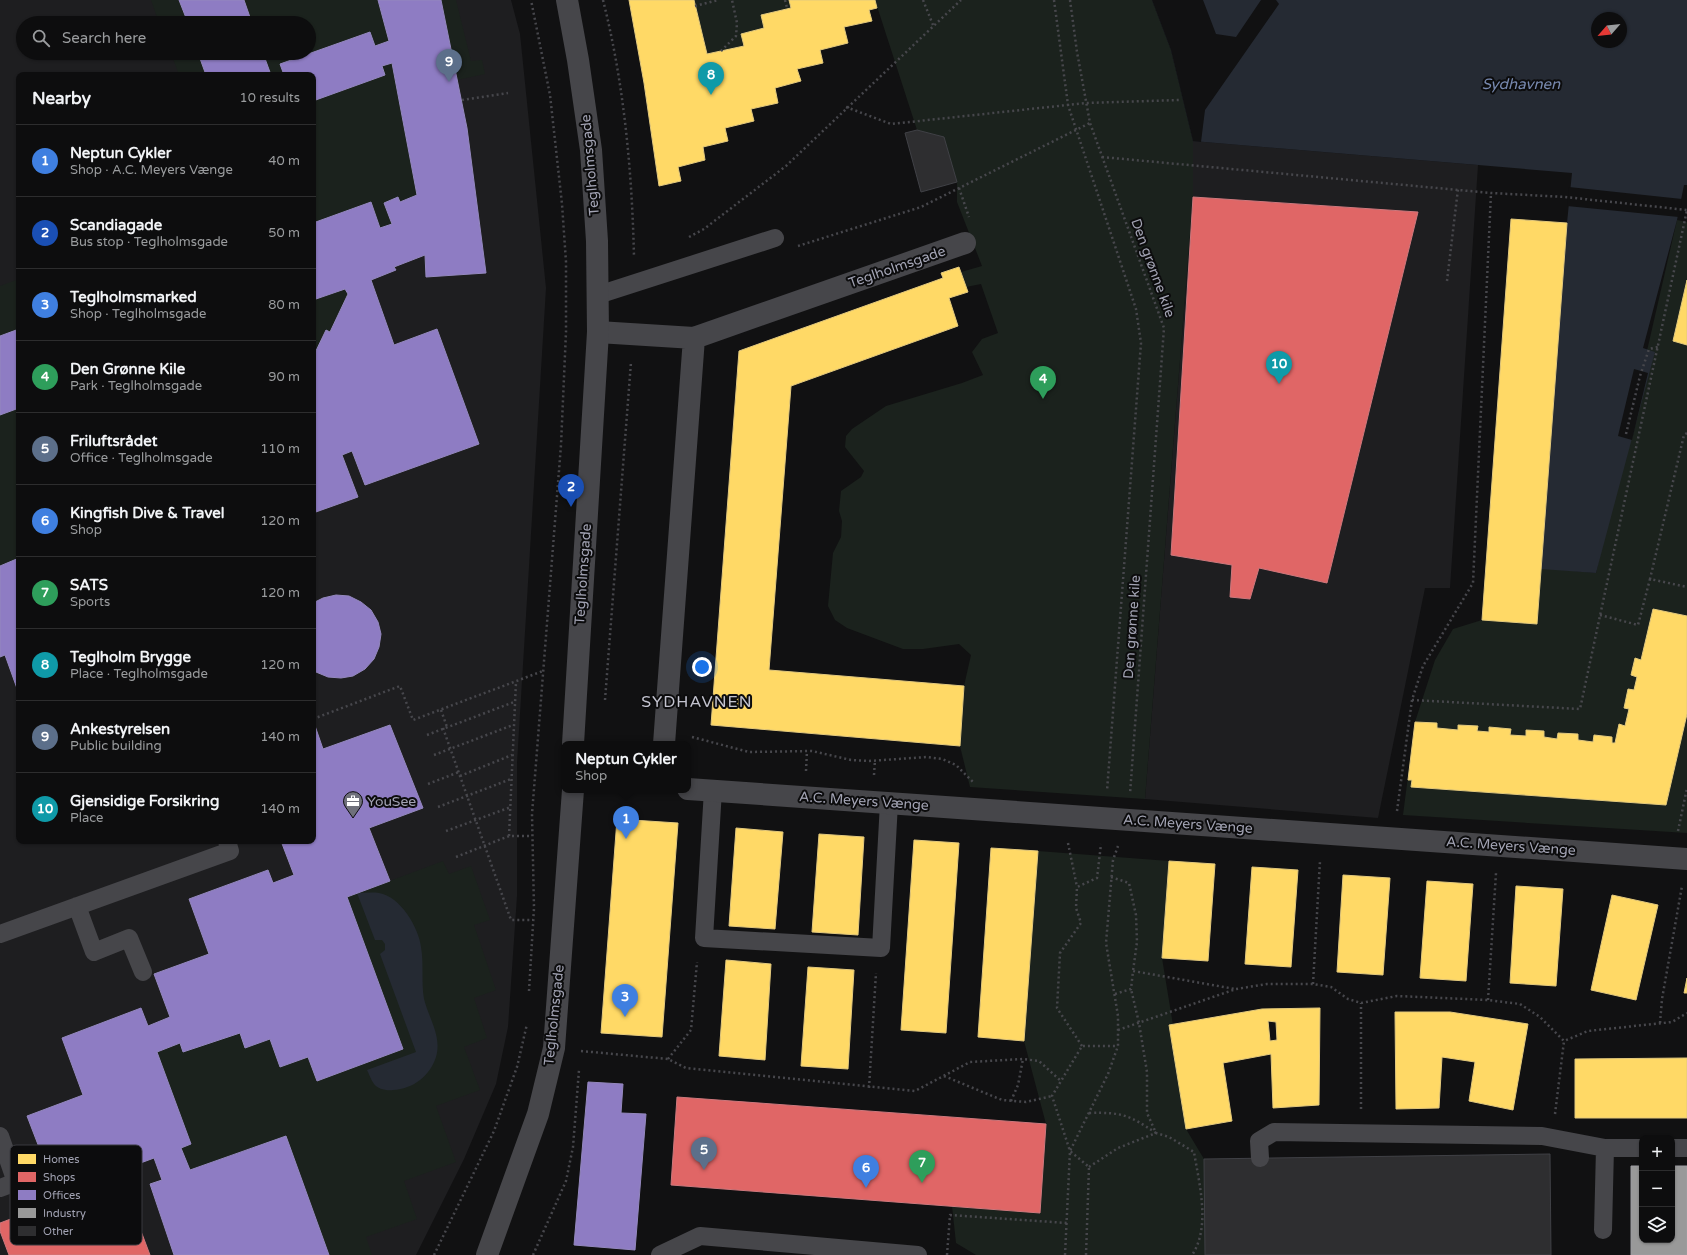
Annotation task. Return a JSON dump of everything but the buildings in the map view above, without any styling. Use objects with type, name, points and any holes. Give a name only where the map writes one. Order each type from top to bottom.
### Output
[{"type":"street","name":"Teglholmsgade","points":[[567,0],[578,60],[590,150],[597,241],[598,295],[598,332],[573,741]]},
{"type":"street","name":"Teglholmsgade","points":[[598,332],[694,338],[965,243]]},
{"type":"street","points":[[665,739],[694,338]]},
{"type":"street","name":"A.C. Meyers Vænge","points":[[691,789],[1680,858]]},
{"type":"street","name":"Teglholmsgade","points":[[487,1255],[538,1114],[554,1048],[573,793]]},
{"type":"lane","points":[[598,295],[774,238]]},
{"type":"lane","points":[[713,790],[704,938],[881,948],[890,803]]},
{"type":"lane","points":[[0,934],[230,851],[228,844]]},
{"type":"lane","points":[[77,906],[94,952],[129,938],[142,972]]},
{"type":"lane","points":[[1260,1158],[1259,1141],[1274,1132],[1542,1136],[1605,1148],[1639,1148]]},
{"type":"lane","points":[[0,1136],[10,1165]]},
{"type":"lane","points":[[1603,1230],[1605,1148]]},
{"type":"lane","points":[[1675,1148],[1687,1148]]},
{"type":"lane","points":[[0,1188],[10,1184]]},
{"type":"lane","points":[[660,1255],[700,1236],[918,1255]]},
{"type":"path","points":[[529,992],[533,920],[532,836],[536,752],[561,445],[566,332],[566,262],[562,204],[550,95],[531,0]]},
{"type":"path","points":[[696,6],[718,0]]},
{"type":"path","points":[[721,51],[736,36],[737,23],[732,0]]},
{"type":"path","points":[[785,0],[787,8]]},
{"type":"path","points":[[923,0],[933,25]]},
{"type":"path","points":[[685,240],[704,229],[786,166],[846,107],[961,0]]},
{"type":"path","points":[[1054,0],[1068,105],[1075,130],[1136,309],[1141,343],[1105,818],[1097,878],[1077,887]]},
{"type":"path","name":"Den grønne kile","points":[[1066,1255],[1070,1151],[1108,1074],[1118,1046],[1115,994],[1106,943],[1113,860],[1129,820],[1164,328],[1090,123],[1070,0]]},
{"type":"path","points":[[462,100],[508,93]]},
{"type":"path","points":[[846,107],[891,124],[1086,103],[1179,100]]},
{"type":"path","points":[[794,247],[921,206],[1090,123]]},
{"type":"path","points":[[1102,157],[1491,193],[1565,197],[1687,210],[1580,709],[1412,700]]},
{"type":"path","points":[[1447,281],[1458,189]]},
{"type":"path","points":[[1393,838],[1412,700],[1423,666],[1473,583],[1491,193]]},
{"type":"path","points":[[1626,434],[1648,349],[1658,346]]},
{"type":"path","points":[[1600,615],[1638,625],[1684,435],[1687,433]]},
{"type":"path","points":[[1650,579],[1687,587]]},
{"type":"path","points":[[316,717],[400,686],[413,720],[543,671]]},
{"type":"path","points":[[509,836],[516,682]]},
{"type":"path","points":[[426,735],[514,702]]},
{"type":"path","points":[[441,710],[447,727]]},
{"type":"path","points":[[434,755],[513,725]]},
{"type":"path","points":[[443,728],[511,920],[533,920]]},
{"type":"path","points":[[665,739],[700,738],[749,752],[812,751],[851,760],[869,761],[920,757],[942,759],[956,765],[971,778],[977,787],[986,810]]},
{"type":"path","points":[[428,784],[512,755]]},
{"type":"path","points":[[438,807],[511,779]]},
{"type":"path","points":[[1680,858],[1687,788]]},
{"type":"path","points":[[446,832],[510,807]]},
{"type":"path","points":[[1070,816],[1068,847],[1077,887],[1076,908],[1081,923],[1060,953],[1058,1008],[1082,1046]]},
{"type":"path","points":[[1312,984],[1322,833]]},
{"type":"path","points":[[456,857],[509,836],[532,836]]},
{"type":"path","points":[[1488,1000],[1498,845]]},
{"type":"path","points":[[1111,877],[1129,883],[1136,915],[1137,942],[1131,989],[1139,1023],[1147,1072],[1147,1113],[1156,1133]]},
{"type":"path","points":[[1660,1023],[1662,1000],[1683,883]]},
{"type":"path","points":[[668,1059],[691,1030],[697,961],[704,938]]},
{"type":"path","points":[[869,1088],[878,948]]},
{"type":"path","points":[[1133,971],[1236,989]]},
{"type":"path","points":[[1118,1030],[1236,989],[1267,984],[1312,984],[1331,987],[1348,999],[1361,1003],[1397,996],[1488,1000],[1520,1004],[1540,1017],[1564,1041]]},
{"type":"path","points":[[1115,994],[1131,989]]},
{"type":"path","points":[[1361,1003],[1361,1134]]},
{"type":"path","points":[[1564,1041],[1588,1031],[1672,1022],[1687,1013]]},
{"type":"path","points":[[434,1255],[494,1131],[517,1067],[527,1022]]},
{"type":"path","points":[[1552,1138],[1564,1041]]},
{"type":"path","points":[[1082,1046],[1118,1046]]},
{"type":"path","points":[[1082,1046],[1052,1096],[1070,1151],[1090,1167]]},
{"type":"path","points":[[554,1048],[668,1059],[686,1068],[914,1092],[970,1062],[1023,1059],[1039,1061],[1060,1081]]},
{"type":"path","points":[[1011,1101],[1018,1085],[1023,1059]]},
{"type":"path","points":[[944,1076],[1002,1100],[1026,1102],[1052,1096]]},
{"type":"path","points":[[1089,1113],[1110,1112],[1131,1117],[1156,1133],[1169,1137],[1194,1152],[1200,1196],[1202,1227],[1192,1255]]},
{"type":"path","points":[[1090,1167],[1118,1148],[1156,1133]]},
{"type":"path","points":[[1086,1255],[1090,1167]]},
{"type":"path","points":[[947,1255],[950,1215],[1067,1223]]},
{"type":"shaded area","points":[[0,0],[511,0],[520,34],[546,288],[517,763],[517,896],[508,1027],[496,1084],[464,1159],[416,1255],[0,1255]]},
{"type":"shaded area","points":[[151,0],[179,0],[185,16],[157,16]]},
{"type":"shaded area","points":[[244,0],[378,0],[389,41],[375,46],[369,32],[316,51],[316,16],[250,16]]},
{"type":"shaded area","points":[[441,0],[456,0],[471,61],[482,60],[485,74],[457,80]]},
{"type":"shaded area","points":[[694,0],[789,0],[791,8],[761,15],[764,28],[741,34],[743,46],[707,54]]},
{"type":"shaded area","points":[[875,0],[1152,0],[1171,50],[1193,141],[1193,197],[1145,799],[970,787],[960,746],[964,686],[971,655],[959,644],[923,649],[903,649],[847,628],[835,620],[828,606],[833,553],[841,537],[842,521],[839,511],[841,491],[861,477],[864,471],[845,447],[846,436],[852,429],[886,406],[962,383],[983,375],[972,352],[982,339],[998,333],[981,284],[966,287],[961,272],[982,266],[957,202],[957,182],[944,137],[917,130]]},
{"type":"shaded area","points":[[174,60],[201,60],[205,72],[178,72]]},
{"type":"shaded area","points":[[266,60],[292,60],[281,64],[283,72],[270,72]]},
{"type":"shaded area","points":[[392,63],[417,195],[400,202],[397,198],[384,203],[392,224],[380,228],[371,202],[316,222],[316,100],[385,75],[382,66]]},
{"type":"shaded area","points":[[1193,141],[1478,165],[1450,588],[1425,588],[1378,818],[1145,799],[1193,197]]},
{"type":"shaded area","points":[[1511,219],[1541,568],[1596,573],[1677,220],[1687,222],[1687,833],[1403,815],[1415,722],[1435,660],[1453,629],[1482,620]]},
{"type":"shaded area","points":[[16,280],[16,330],[0,336],[0,286]]},
{"type":"shaded area","points":[[345,289],[348,294],[330,332],[325,330],[316,350],[316,299]]},
{"type":"shaded area","points":[[16,409],[16,559],[0,566],[0,415]]},
{"type":"shaded area","points":[[1038,851],[1169,861],[1162,958],[1173,1025],[1186,1129],[1204,1159],[1205,1255],[976,1255],[956,1243],[952,1206],[1040,1212],[1046,1124],[1024,1041]]},
{"type":"shaded area","points":[[443,861],[449,874],[471,866],[490,920],[474,925],[496,990],[474,998],[487,1038],[464,1047],[480,1090],[436,1106],[456,1162],[404,1181],[417,1219],[366,1237],[372,1255],[329,1255],[286,1136],[190,1170],[181,1148],[191,1144],[157,1052],[180,1043],[183,1052],[240,1033],[245,1048],[270,1039],[308,1057],[317,1080],[403,1049],[347,897]]},
{"type":"water","name":"Sydhavnen","points":[[1152,0],[1687,0],[1687,185],[1684,185],[1677,220],[1643,348],[1655,352],[1596,573],[1541,569],[1572,173],[1193,141],[1171,50]]},
{"type":"water","points":[[357,893],[379,893],[387,895],[394,900],[407,914],[417,931],[419,939],[422,953],[424,999],[436,1035],[436,1057],[430,1070],[425,1076],[414,1084],[400,1089],[388,1090],[376,1086],[367,1070],[416,1052],[380,954],[385,950],[385,944],[382,940],[375,940]]},
{"type":"pier","points":[[1152,0],[1203,0],[1216,34],[1236,37],[1261,0],[1276,0],[1279,4],[1205,110],[1201,142],[1193,141],[1171,50]]},
{"type":"pier","points":[[1569,187],[1682,199],[1679,217],[1567,206]]},
{"type":"pier","points":[[1634,369],[1648,373],[1632,440],[1618,436]]},
{"type":"place","name":"Ankestyrelsen","points":[[449,82]]},
{"type":"place","name":"Teglholm Brygge","points":[[711,95]]},
{"type":"place","name":"Gjensidige Forsikring","points":[[1279,384]]},
{"type":"place","name":"Den Grønne Kile","points":[[1043,399]]},
{"type":"place","name":"Scandiagade","points":[[571,507]]},
{"type":"place","name":"YouSee","points":[[353,818]]},
{"type":"place","name":"Neptun Cykler","points":[[626,839]]},
{"type":"place","name":"Teglholmsmarked","points":[[625,1017]]},
{"type":"place","name":"Friluftsrådet","points":[[704,1170]]},
{"type":"place","name":"SATS","points":[[922,1183]]},
{"type":"place","name":"Kingfish Dive & Travel","points":[[866,1188]]},
{"type":"district","name":"SYDHAVNEN","points":[[697,702]]}]
